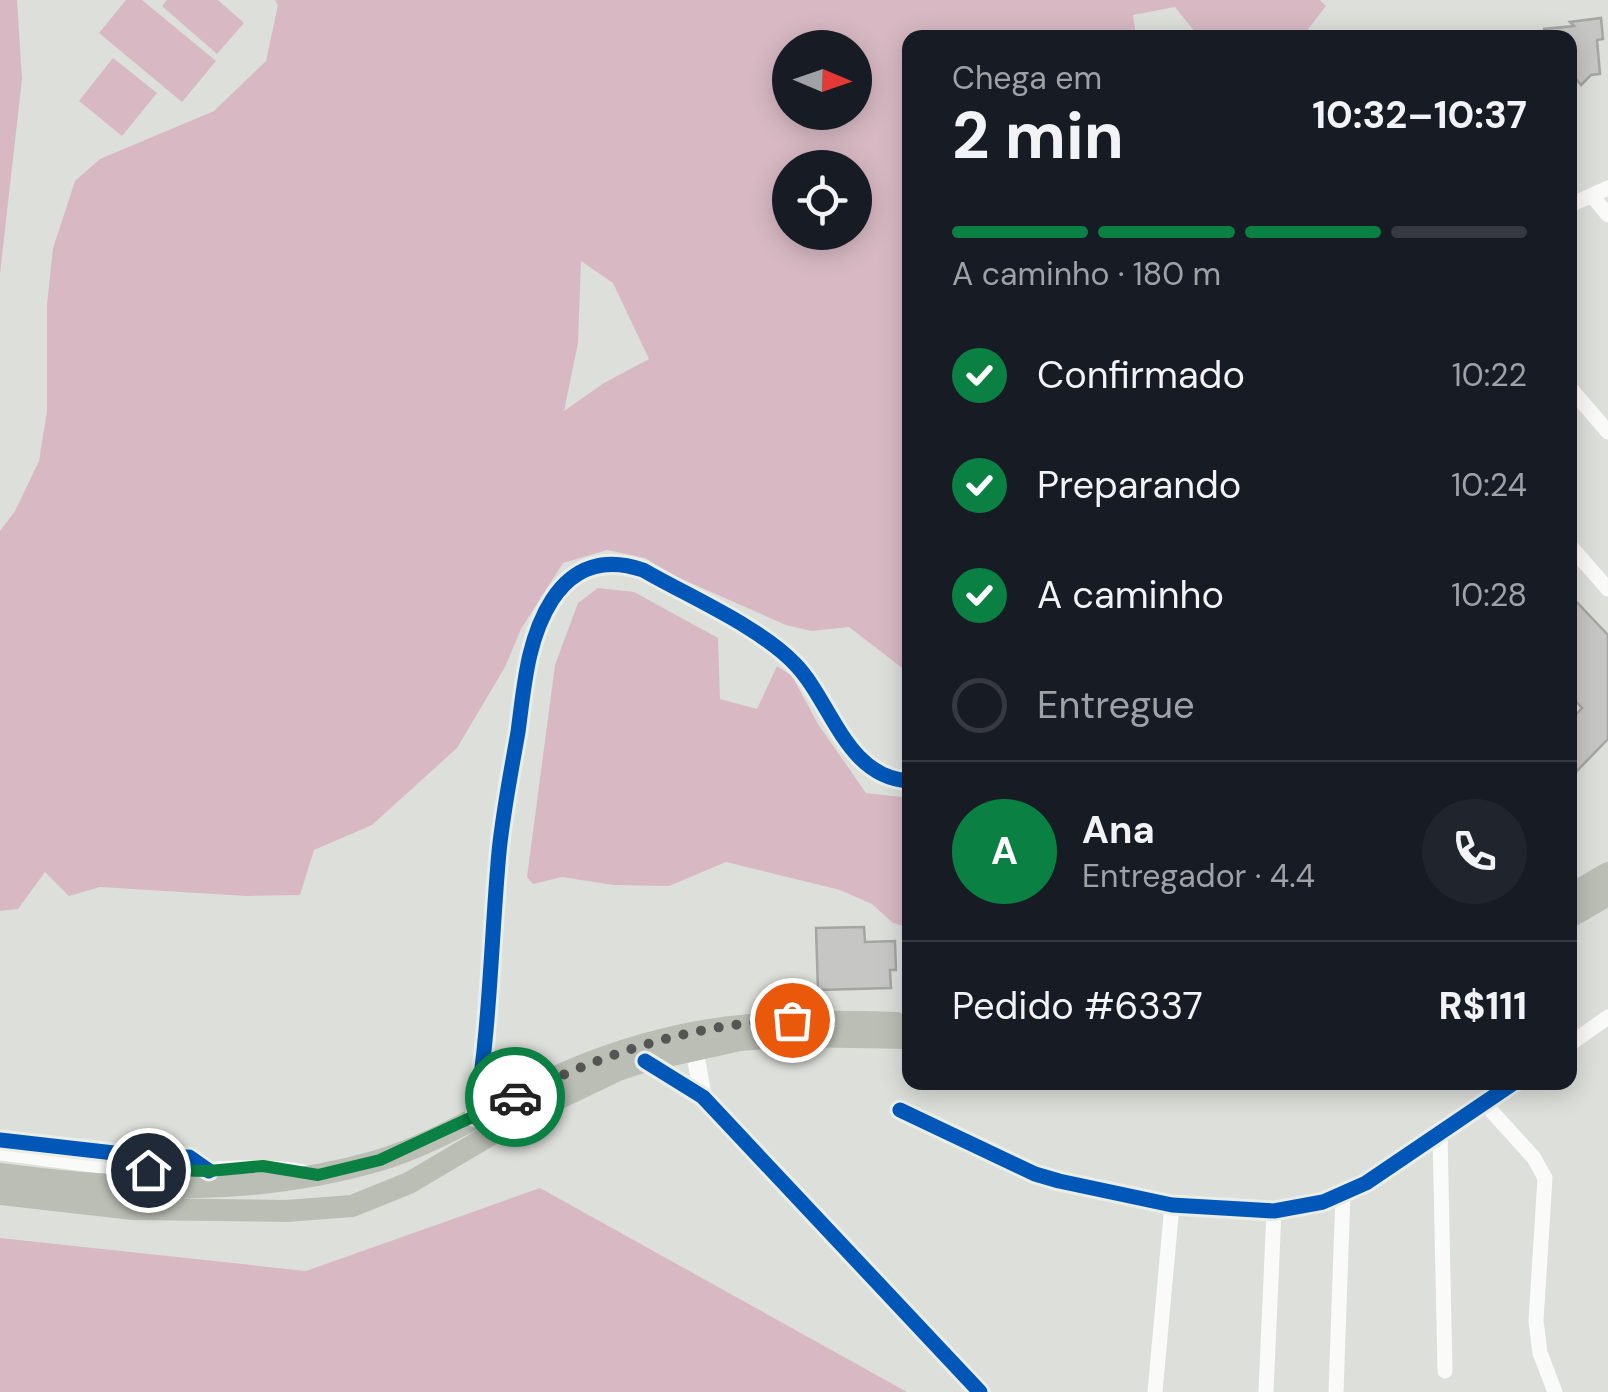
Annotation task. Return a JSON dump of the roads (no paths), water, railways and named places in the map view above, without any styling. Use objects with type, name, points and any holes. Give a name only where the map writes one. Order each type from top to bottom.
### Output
[{"type":"main road","points":[[1577,891],[1608,873]]},
{"type":"main road","points":[[1577,913],[1608,896]]},
{"type":"main road","points":[[0,1174],[95,1186],[163,1188],[242,1186],[318,1175],[380,1160],[605,1056],[690,1031],[770,1021],[902,1023]]},
{"type":"main road","points":[[0,1194],[152,1210],[352,1206],[410,1183],[524,1115],[646,1061],[694,1048],[769,1037],[902,1038]]},
{"type":"main road","points":[[0,1209],[72,1203]]},
{"type":"street","points":[[1577,202],[1608,188]]},
{"type":"street","points":[[1592,196],[1608,214]]},
{"type":"street","points":[[1577,396],[1608,432]]},
{"type":"street","points":[[1577,554],[1608,590]]},
{"type":"street","points":[[475,1116],[500,846],[525,679],[542,619],[551,602],[576,574],[593,565],[625,564],[764,638],[796,664],[856,754],[875,770],[902,780]]},
{"type":"street","points":[[1577,1039],[1608,1017]]},
{"type":"street","points":[[694,1048],[703,1097]]},
{"type":"street","points":[[646,1061],[703,1097],[980,1392]]},
{"type":"street","points":[[900,1110],[1035,1174],[1172,1205],[1274,1211],[1344,1194],[1392,1168],[1504,1090]]},
{"type":"street","points":[[1485,1104],[1534,1158],[1545,1178],[1536,1321],[1540,1353],[1555,1392]]},
{"type":"street","points":[[1440,1133],[1446,1371]]},
{"type":"street","points":[[0,1153],[148,1170],[209,1171],[263,1166],[318,1175]]},
{"type":"street","points":[[1336,1392],[1344,1194]]},
{"type":"street","points":[[1155,1392],[1172,1205]]},
{"type":"street","points":[[1266,1392],[1274,1211]]}]
